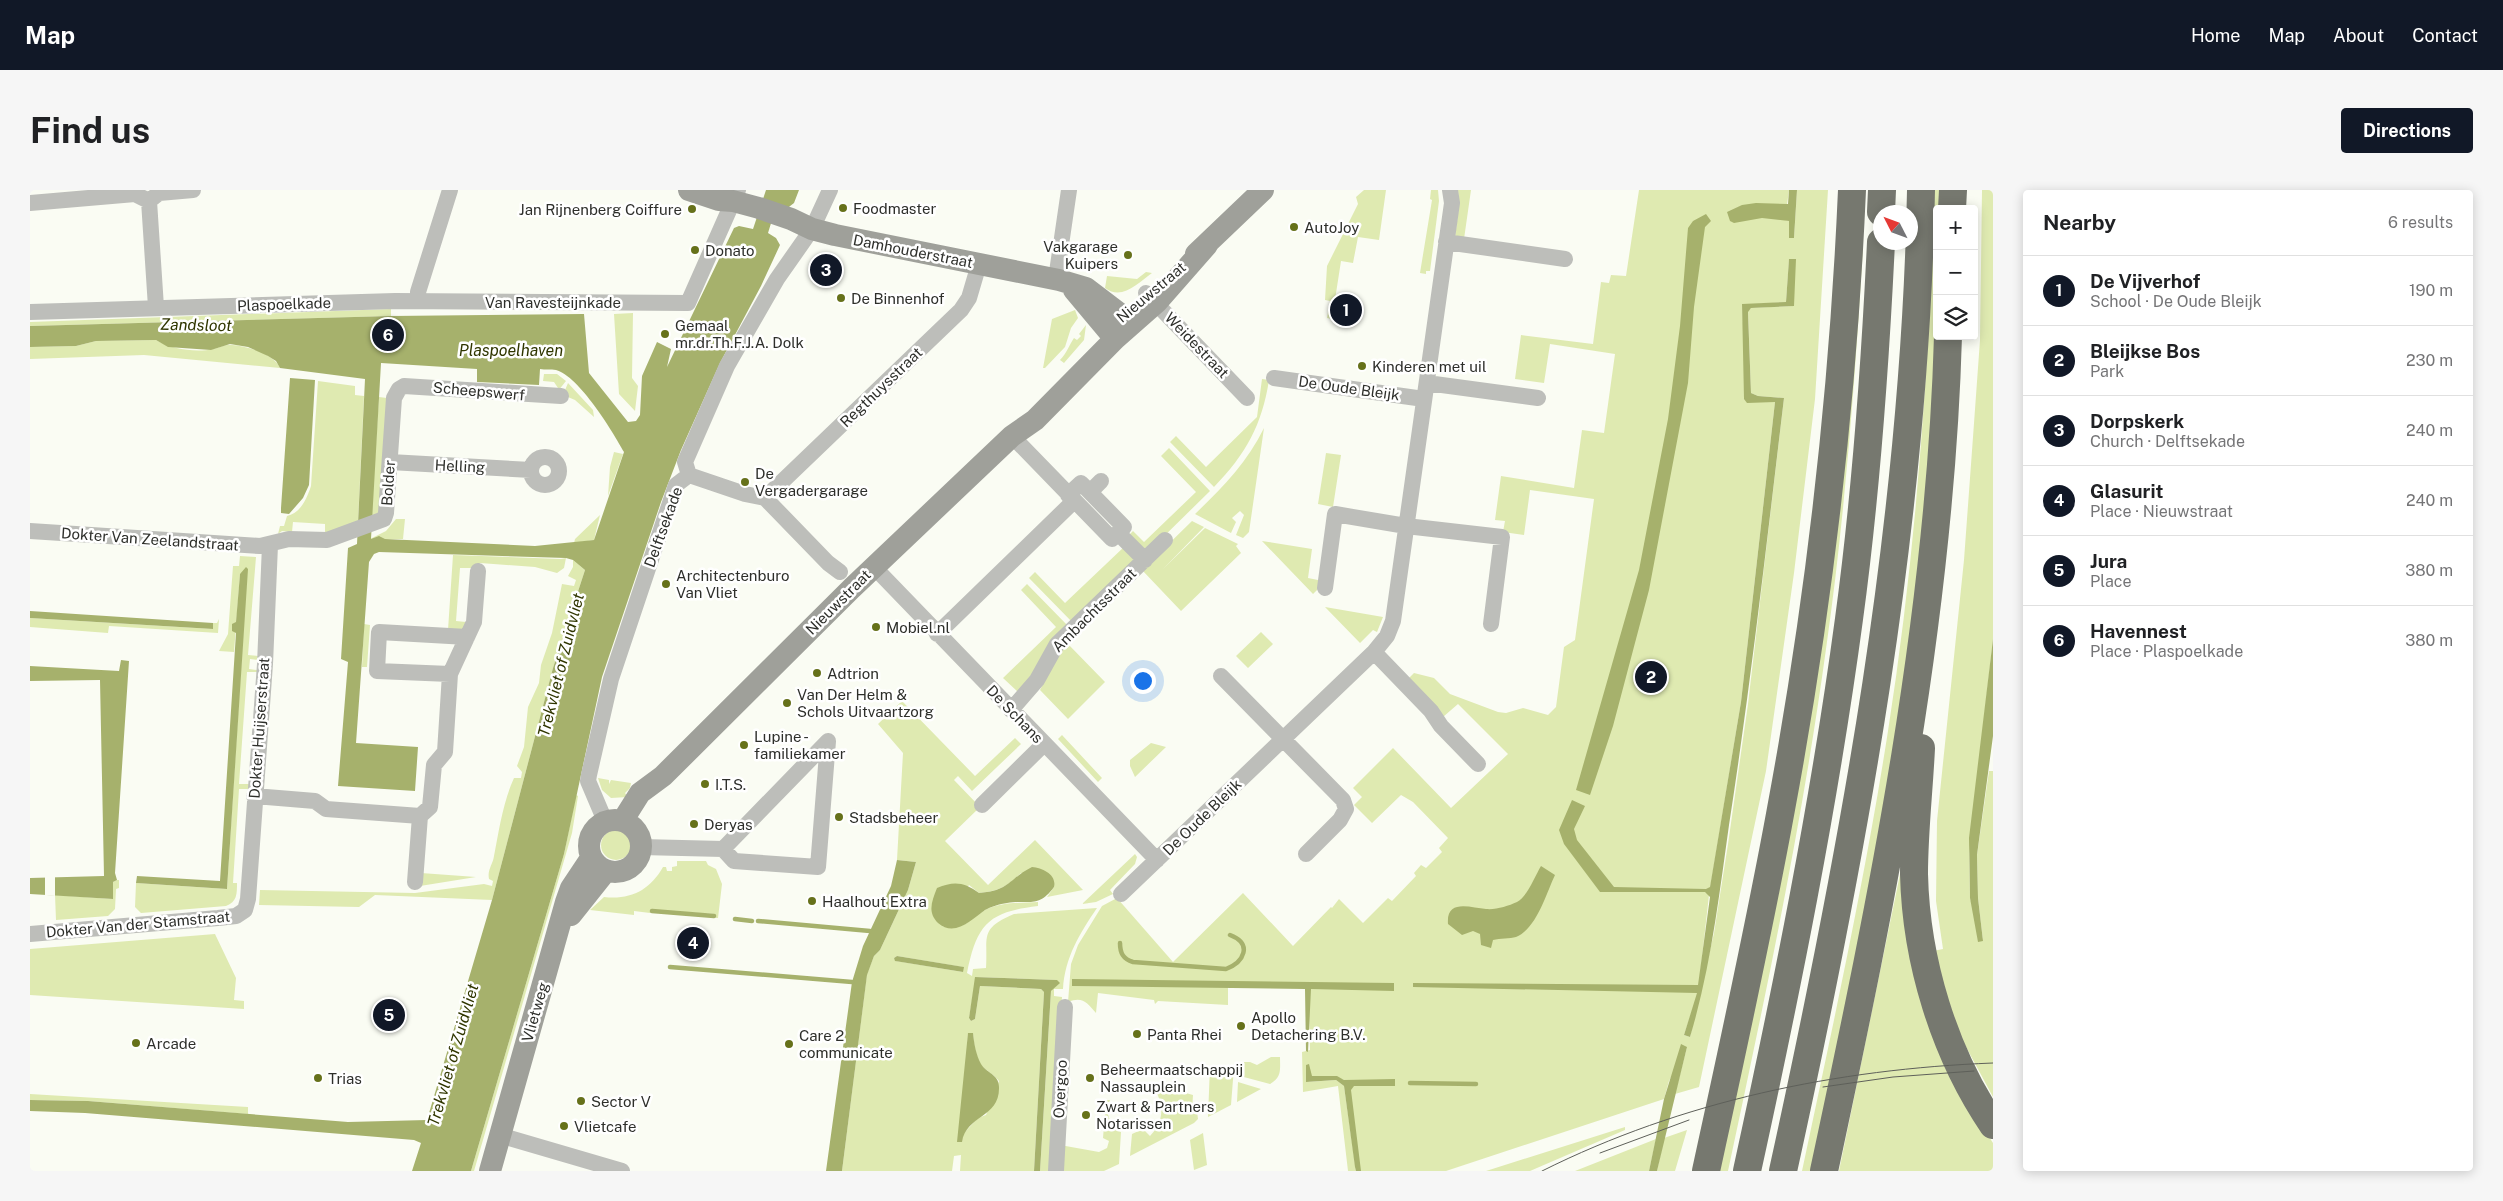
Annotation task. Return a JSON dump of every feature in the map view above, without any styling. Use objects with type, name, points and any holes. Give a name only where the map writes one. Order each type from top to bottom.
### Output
[{"type":"highway","points":[[1706,1171],[1751,961],[1799,700],[1826,504],[1835,418],[1852,190]]},
{"type":"highway","points":[[1882,190],[1882,205]]},
{"type":"highway","points":[[1783,1171],[1836,922],[1877,680],[1908,442],[1915,339],[1921,190]]},
{"type":"highway","points":[[1952,205],[1953,190]]},
{"type":"highway","points":[[1747,1171],[1809,874],[1848,626],[1870,428],[1881,250]]},
{"type":"highway","points":[[1824,1171],[1886,866],[1925,627],[1938,503],[1948,340]]},
{"type":"highway","points":[[1925,627],[1919,803],[1914,853],[1919,930],[1930,983],[1946,1033],[1976,1099],[1993,1125]]},
{"type":"street","points":[[149,201],[159,193],[193,190]]},
{"type":"street","points":[[418,301],[418,292],[450,190]]},
{"type":"street","name":"Damhouderstraat","points":[[689,190],[719,200],[736,196],[812,229],[1086,288],[1127,319]]},
{"type":"street","name":"Delftsekade","points":[[626,829],[588,782],[611,679],[676,485],[689,475],[685,462],[726,366],[777,279],[812,229],[830,190]]},
{"type":"street","points":[[1069,190],[1063,282],[1110,334]]},
{"type":"street","name":"Nieuwstraat","points":[[626,829],[649,805],[663,776],[874,567],[1014,433],[1035,420],[1110,334],[1152,298],[1263,190]]},
{"type":"street","name":"De Oude Bleijk","points":[[1121,894],[1374,652],[1387,636],[1393,621],[1427,382],[1452,203],[1450,190]]},
{"type":"street","points":[[30,203],[136,194],[149,201]]},
{"type":"street","name":"Van Ravesteijnkade","points":[[418,301],[688,303],[736,196]]},
{"type":"street","points":[[149,201],[156,307]]},
{"type":"street","points":[[1446,242],[1565,259]]},
{"type":"street","name":"Regthuysstraat","points":[[765,498],[961,310],[969,298],[979,264]]},
{"type":"street","name":"Weidestraat","points":[[1152,298],[1247,398]]},
{"type":"street","name":"Plaspoelkade","points":[[30,312],[418,301]]},
{"type":"street","name":"De Oude Bleijk","points":[[1274,378],[1424,399]]},
{"type":"street","points":[[1427,382],[1538,398]]},
{"type":"street","name":"Scheepswerf","points":[[399,389],[404,386],[414,386],[561,396]]},
{"type":"street","name":"Bolder","points":[[270,545],[289,539],[327,540],[384,519],[394,398],[399,389]]},
{"type":"street","name":"Ambachtsstraat","points":[[937,634],[1071,498],[1081,483],[1095,486],[1124,527],[1112,539],[1071,498],[1014,433]]},
{"type":"street","name":"Helling","points":[[390,462],[530,470]]},
{"type":"street","points":[[689,475],[746,494],[765,498],[828,563],[840,572]]},
{"type":"street","points":[[1325,588],[1335,514],[1406,526],[1502,537],[1490,624]]},
{"type":"street","name":"Dokter Van Zeelandstraat","points":[[30,531],[270,545]]},
{"type":"street","name":"Ambachtsstraat","points":[[1118,533],[1145,560]]},
{"type":"street","name":"Ambachtsstraat","points":[[1011,710],[1037,680],[1057,644],[1165,540]]},
{"type":"street","name":"Dokter Huijserstraat","points":[[245,910],[248,899],[265,664],[270,545]]},
{"type":"street","name":"De Schans","points":[[874,567],[1157,860]]},
{"type":"street","points":[[415,882],[420,816],[430,806],[434,765],[445,752],[450,674],[474,622],[478,571]]},
{"type":"street","points":[[450,674],[377,671],[379,632],[467,637]]},
{"type":"street","points":[[1374,652],[1432,711],[1441,726],[1478,764]]},
{"type":"street","points":[[1221,676],[1343,800],[1346,809],[1340,820],[1306,854]]},
{"type":"street","points":[[626,829],[638,859],[629,868],[618,872],[599,865],[588,848],[590,837],[596,827],[626,829],[723,849],[734,861],[818,867],[828,741],[723,849]]},
{"type":"street","points":[[982,805],[1044,744]]},
{"type":"street","points":[[254,796],[316,801],[326,809],[420,816]]},
{"type":"street","name":"Vlietweg","points":[[490,1171],[506,1137],[566,902],[571,888],[599,865]]},
{"type":"street","name":"Dokter Van der Stamstraat","points":[[30,934],[236,916],[245,910]]},
{"type":"street","name":"Overgoo","points":[[1056,1171],[1065,1007]]},
{"type":"street","points":[[506,1137],[622,1171]]},
{"type":"street","name":"Vlietweg","points":[[504,1171],[506,1137]]},
{"type":"shaded area","points":[[1364,190],[1386,190],[1379,240],[1358,237],[1353,263],[1341,261],[1332,319],[1327,318],[1330,301],[1325,300],[1327,266],[1358,204],[1356,197]]},
{"type":"shaded area","points":[[1431,190],[1438,190],[1439,201],[1430,271],[1426,271],[1426,274],[1420,273],[1432,200],[1430,199]]},
{"type":"shaded area","points":[[1458,190],[1471,190],[1464,239],[1455,237],[1459,206]]},
{"type":"shaded area","points":[[1639,190],[1789,190],[1785,220],[1789,221],[1794,238],[1797,190],[1828,190],[1815,399],[1794,573],[1766,771],[1699,1087],[1675,1094],[1687,1047],[1669,1081],[1664,1099],[1446,1171],[1360,1171],[1344,1080],[1331,1077],[1309,1081],[1307,1082],[1336,1080],[1344,1086],[1356,1171],[1348,1171],[1338,1086],[1303,1092],[1302,1052],[1310,1050],[1308,983],[1072,986],[1228,987],[1228,1005],[1158,1001],[1155,1004],[1154,1000],[1098,993],[1096,1013],[1081,1000],[1068,1002],[1071,964],[1078,945],[1102,906],[1117,898],[1173,962],[1243,893],[1293,946],[1339,899],[1363,923],[1388,898],[1392,901],[1416,876],[1414,873],[1421,865],[1426,868],[1442,852],[1439,848],[1448,838],[1413,802],[1401,795],[1372,823],[1354,805],[1362,797],[1353,788],[1393,748],[1451,808],[1508,754],[1458,704],[1443,717],[1408,679],[1414,673],[1434,678],[1450,694],[1498,712],[1506,713],[1523,708],[1548,715],[1556,707],[1564,647],[1575,640],[1594,499],[1530,490],[1524,535],[1503,532],[1505,521],[1495,520],[1501,476],[1574,488],[1582,430],[1604,433],[1615,354],[1550,344],[1544,383],[1515,379],[1521,335],[1593,344],[1601,282],[1609,283],[1611,275],[1626,276]],"holes":[[[1789,260],[1793,306],[1751,308],[1748,311],[1751,393],[1758,396],[1784,398],[1748,704],[1728,844],[1714,933],[1690,1037],[1684,1035],[1698,993],[1709,895],[1741,702],[1775,402],[1747,400],[1742,305],[1786,302]]]},
{"type":"shaded area","points":[[1934,190],[1944,190],[1944,205],[1934,205]]},
{"type":"shaded area","points":[[1982,190],[1993,190],[1993,639],[1969,853],[1970,898],[1983,941],[1978,898],[1977,855],[1989,771],[1993,771],[1993,1097],[1958,1032],[1933,951],[1943,949],[1936,901],[1937,821],[1964,560],[1980,340]]},
{"type":"shaded area","points":[[1933,224],[1933,340],[1936,340],[1936,407],[1901,728],[1815,1171],[1802,1171],[1859,897],[1898,664],[1920,461]]},
{"type":"shaded area","points":[[1863,247],[1844,499],[1833,599],[1806,780],[1782,911],[1728,1171],[1714,1171]]},
{"type":"shaded area","points":[[1146,272],[1152,273],[1124,292],[1118,293],[1105,288],[1107,276],[1137,279]]},
{"type":"shaded area","points":[[391,309],[391,316],[30,326],[30,322]]},
{"type":"shaded area","points":[[1075,310],[1078,318],[1071,328],[1065,347],[1043,368],[1052,319]]},
{"type":"shaded area","points":[[633,313],[632,378],[638,386],[635,411],[619,394],[614,314]]},
{"type":"shaded area","points":[[1086,325],[1084,340],[1064,363],[1060,360],[1074,338],[1077,340],[1081,336],[1079,334]]},
{"type":"shaded area","points":[[156,340],[176,348],[191,350],[206,350],[230,345],[245,347],[266,355],[277,363],[280,368],[144,355],[30,359],[30,347],[76,346],[96,341]]},
{"type":"shaded area","points":[[544,374],[557,374],[566,381],[558,391],[554,382],[543,381]]},
{"type":"shaded area","points":[[1262,379],[1269,380],[1257,425],[1244,451],[1214,487],[1170,442],[1176,436],[1206,467],[1257,417]]},
{"type":"shaded area","points":[[318,381],[355,386],[355,395],[364,396],[358,522],[325,534],[325,524],[293,522],[292,532],[282,531],[278,534],[280,526],[284,526],[287,516],[296,512],[303,504],[311,486]]},
{"type":"shaded area","points":[[568,383],[593,410],[594,417],[575,400],[563,395]]},
{"type":"shaded area","points":[[379,397],[387,398],[380,509],[377,516],[371,518]]},
{"type":"shaded area","points":[[1264,428],[1249,532],[1243,538],[1236,535],[1244,515],[1240,511],[1232,518],[1236,522],[1231,533],[1195,514],[1242,464]]},
{"type":"shaded area","points":[[1169,448],[1210,491],[1151,549],[1144,551],[1127,537],[1133,531],[1144,542],[1196,492],[1161,456]]},
{"type":"shaded area","points":[[614,452],[623,454],[608,496],[610,467]]},
{"type":"shaded area","points":[[1326,453],[1341,455],[1333,507],[1318,504]]},
{"type":"shaded area","points":[[600,515],[594,540],[574,543],[575,539]]},
{"type":"shaded area","points":[[396,519],[405,519],[403,539],[370,539],[386,531]]},
{"type":"shaded area","points":[[1192,521],[1204,527],[1163,569],[1205,528],[1238,544],[1236,546],[1241,553],[1181,611],[1142,570]]},
{"type":"shaded area","points":[[1262,541],[1312,549],[1308,578],[1318,580],[1323,584],[1313,594]]},
{"type":"shaded area","points":[[1125,546],[1134,560],[1073,623],[1029,578],[1035,572],[1065,603]]},
{"type":"shaded area","points":[[453,555],[566,558],[564,568],[557,573],[535,567],[480,563],[478,568],[460,568],[456,621],[466,622],[467,630],[448,630]]},
{"type":"shaded area","points":[[240,556],[256,557],[248,655],[258,656],[258,660],[250,659],[249,669],[257,670],[257,672],[247,672],[239,784],[249,784],[249,789],[239,789],[233,883],[237,883],[236,897],[226,906],[141,913],[135,907],[136,883],[227,889],[247,572],[240,574],[234,652],[219,651],[228,634],[233,566],[239,566]]},
{"type":"shaded area","points":[[573,560],[585,570],[553,668],[492,900],[375,895],[359,907],[259,905],[260,890],[415,893],[484,884],[492,886],[493,881],[489,879],[489,873],[504,806],[514,778],[521,778],[522,772],[517,766],[524,747],[528,707],[539,683],[541,665],[552,633],[562,584],[574,586],[576,580],[568,576],[573,567]]},
{"type":"shaded area","points":[[1027,584],[1069,627],[1020,694],[1003,678],[1056,627],[1021,590]]},
{"type":"shaded area","points":[[1325,607],[1383,617],[1377,632],[1373,630],[1360,643]]},
{"type":"shaded area","points":[[30,618],[213,629],[213,623],[217,623],[219,619],[218,633],[109,626],[108,633],[30,627]]},
{"type":"shaded area","points":[[364,624],[370,625],[367,667],[362,667]]},
{"type":"shaded area","points":[[1261,632],[1273,644],[1248,668],[1236,656]]},
{"type":"shaded area","points":[[1068,644],[1105,682],[1068,719],[1040,690],[1060,652]]},
{"type":"shaded area","points":[[902,701],[975,776],[1015,738],[1021,744],[972,791],[958,776],[954,780],[980,807],[945,841],[988,885],[1035,840],[1083,890],[1047,897],[1054,887],[1021,873],[1007,885],[992,891],[979,893],[969,885],[942,926],[957,927],[963,925],[987,909],[999,905],[1038,902],[1038,906],[1007,912],[988,923],[975,943],[967,973],[972,976],[973,969],[986,968],[987,941],[990,929],[1003,919],[1014,914],[1097,908],[1074,946],[1064,977],[1063,989],[1054,989],[1054,996],[1062,997],[1049,1171],[1040,1171],[1051,991],[1057,980],[976,977],[969,1018],[971,1021],[975,1019],[980,986],[1041,989],[1044,992],[1034,1171],[960,1171],[961,1155],[954,1156],[952,1171],[842,1171],[867,974],[874,956],[880,950],[908,890],[916,862],[897,860],[903,753],[878,724]],"holes":[[[897,956],[963,967],[963,972],[896,961],[894,958]],[[968,1033],[973,1034],[976,1052],[981,1065],[999,1081],[986,1115],[978,1118],[963,1134]]]},
{"type":"shaded area","points":[[1062,735],[1102,778],[1098,782],[1058,739]]},
{"type":"shaded area","points":[[1151,743],[1166,747],[1135,777],[1130,766],[1130,760]]},
{"type":"shaded area","points":[[598,778],[609,780],[609,784],[611,780],[631,783],[630,788],[625,793],[628,797],[611,798],[602,790]]},
{"type":"shaded area","points":[[576,795],[578,796],[572,833],[474,1171],[471,1171],[564,854]]},
{"type":"shaded area","points":[[616,830],[627,834],[631,845],[627,856],[616,860],[605,856],[601,845],[605,834]]},
{"type":"shaded area","points":[[1905,850],[1968,1104],[1993,1143],[1993,1171],[1839,1171]]},
{"type":"shaded area","points":[[1135,854],[1137,857],[1135,864],[1110,890],[1113,894],[1096,902],[1082,904]]},
{"type":"shaded area","points":[[677,861],[706,861],[708,865],[716,869],[722,884],[718,918],[716,918],[715,914],[651,910],[650,913],[634,911],[634,915],[590,910],[604,897],[623,897],[639,892],[652,882],[663,867],[666,867],[667,871],[672,871],[672,867],[677,866]]},
{"type":"shaded area","points":[[421,873],[476,877],[420,886]]},
{"type":"shaded area","points":[[119,880],[119,888],[116,889],[115,909],[108,916],[56,920],[55,895],[112,899],[113,882]]},
{"type":"shaded area","points":[[215,934],[236,978],[234,1000],[244,1001],[244,1009],[30,995],[30,949]]},
{"type":"shaded area","points":[[1271,1057],[1280,1057],[1280,1069],[1277,1079],[1270,1084],[1240,1076],[1241,1062],[1250,1062],[1257,1065]]},
{"type":"shaded area","points":[[1210,1066],[1234,1067],[1231,1105],[1208,1117]]},
{"type":"shaded area","points":[[1238,1082],[1261,1089],[1237,1102]]},
{"type":"shaded area","points":[[1165,1083],[1175,1090],[1193,1095],[1192,1111],[1197,1111],[1198,1119],[1194,1123],[1130,1156],[1132,1134],[1143,1129],[1150,1136],[1158,1126],[1161,1108],[1155,1090]]},
{"type":"shaded area","points":[[30,1094],[248,1107],[248,1114],[88,1101],[30,1100]]},
{"type":"shaded area","points":[[1106,1100],[1110,1100],[1108,1105],[1109,1118],[1121,1132],[1119,1164],[1104,1171],[1058,1171],[1060,1145],[1099,1152],[1107,1148],[1109,1141],[1103,1138]]},
{"type":"shaded area","points":[[1625,1127],[1625,1130],[1530,1171],[1486,1171]]},
{"type":"shaded area","points":[[1687,1130],[1675,1171],[1657,1171],[1664,1138]]},
{"type":"shaded area","points":[[1203,1133],[1207,1165],[1194,1170],[1190,1140]]},
{"type":"shaded area","points":[[1656,1139],[1649,1171],[1575,1171]]},
{"type":"water","points":[[766,190],[799,190],[794,203],[772,220],[768,233],[776,238],[780,245],[761,286],[720,363],[681,450],[661,502],[602,677],[564,854],[471,1171],[412,1171],[421,1143],[414,1140],[85,1113],[30,1111],[30,1100],[88,1101],[348,1122],[427,1120],[492,900],[553,668],[585,570],[573,560],[566,558],[379,552],[374,554],[369,562],[356,743],[418,747],[415,791],[338,786],[348,662],[341,659],[348,548],[357,544],[365,379],[280,368],[276,361],[268,356],[248,347],[230,344],[211,350],[168,347],[156,340],[96,341],[76,346],[30,347],[30,326],[391,316],[584,314],[589,373],[628,422],[636,421],[640,415],[642,376],[657,342],[671,349],[667,367],[734,228],[739,226],[753,229]],"holes":[[[381,363],[477,369],[477,382],[539,385],[540,369],[556,370],[565,374],[585,393],[604,419],[624,452],[594,540],[535,546],[385,539],[379,536],[371,539]]]},
{"type":"water","points":[[1789,190],[1797,190],[1794,238],[1789,238],[1789,221],[1762,218],[1734,223],[1730,221],[1727,212],[1742,205],[1756,203],[1788,204]]},
{"type":"water","points":[[1706,214],[1711,221],[1705,227],[1694,307],[1688,383],[1649,590],[1613,726],[1590,795],[1576,790],[1639,570],[1668,419],[1680,326],[1688,228],[1693,221]]},
{"type":"water","points":[[1789,259],[1796,259],[1794,306],[1751,308],[1748,312],[1751,393],[1758,396],[1784,398],[1752,665],[1718,905],[1704,984],[1690,1037],[1684,1035],[1697,993],[1413,987],[1413,983],[1698,985],[1710,897],[1705,892],[1600,892],[1564,844],[1559,830],[1572,800],[1585,806],[1574,829],[1577,840],[1614,887],[1706,889],[1710,887],[1741,702],[1775,402],[1747,403],[1744,399],[1742,304],[1786,302]]},
{"type":"water","points":[[290,378],[315,380],[309,485],[303,498],[289,514],[281,513],[281,508]]},
{"type":"water","points":[[246,567],[248,569],[227,889],[136,883],[137,876],[220,881],[236,633],[232,631],[232,624],[236,622],[240,574]]},
{"type":"water","points":[[30,611],[213,623],[213,629],[30,618]]},
{"type":"water","points":[[1993,639],[1993,736],[1977,855],[1978,898],[1983,941],[1978,942],[1970,898],[1969,838]]},
{"type":"water","points":[[121,660],[129,661],[115,873],[117,880],[113,882],[113,899],[30,894],[30,878],[104,876],[100,680],[30,681],[30,666],[119,671]]},
{"type":"water","points":[[897,860],[916,862],[908,890],[880,950],[874,956],[867,975],[842,1171],[826,1171],[852,982],[863,946],[891,886]]},
{"type":"water","points":[[1541,866],[1555,875],[1540,910],[1523,933],[1514,938],[1493,940],[1491,948],[1481,945],[1480,934],[1473,931],[1462,935],[1448,924],[1448,916],[1451,911],[1461,906],[1494,909],[1517,902],[1527,891]]},
{"type":"water","points":[[1032,867],[1048,873],[1054,883],[1054,887],[1048,894],[1038,901],[1007,903],[992,907],[963,926],[951,929],[938,923],[932,915],[932,906],[937,888],[949,884],[959,884],[979,893],[989,892],[1003,887]]},
{"type":"water","points":[[897,956],[964,967],[963,972],[895,961],[894,958]]},
{"type":"water","points":[[975,977],[1057,980],[1060,983],[1051,991],[1040,1171],[1034,1171],[1044,992],[1041,989],[980,986],[975,1019],[971,1021],[969,1018]]},
{"type":"water","points":[[1072,979],[1394,983],[1394,991],[1311,989],[1308,1052],[1306,1051],[1305,989],[1072,986]]},
{"type":"water","points":[[968,1033],[973,1033],[979,1060],[983,1067],[997,1079],[999,1087],[998,1097],[989,1111],[970,1126],[962,1142],[957,1142]]},
{"type":"water","points":[[1681,1044],[1687,1047],[1657,1171],[1649,1171],[1664,1099]]},
{"type":"water","points":[[1309,1064],[1312,1076],[1337,1076],[1344,1080],[1395,1079],[1395,1086],[1354,1086],[1351,1090],[1361,1171],[1356,1171],[1355,1167],[1344,1086],[1336,1080],[1306,1082],[1306,1065]]},
{"type":"pier","points":[[45,877],[55,877],[55,896],[45,895]]},
{"type":"waterway","points":[[652,911],[714,916]]},
{"type":"waterway","points":[[735,919],[752,921]]},
{"type":"waterway","points":[[758,921],[870,931]]},
{"type":"waterway","points":[[1120,943],[1123,955],[1133,962],[1226,969],[1241,958],[1244,948],[1242,943],[1230,935]]},
{"type":"waterway","points":[[670,967],[852,982]]},
{"type":"waterway","points":[[1410,1083],[1476,1084]]},
{"type":"tram line","points":[[1542,1171],[1650,1125],[1761,1093],[1819,1081],[1876,1073],[1935,1066],[1993,1063]]},
{"type":"tram line","points":[[1823,1087],[1893,1077],[1974,1071]]},
{"type":"tram line","points":[[1600,1153],[1689,1120]]},
{"type":"place","name":"Foodmaster","points":[[843,208]]},
{"type":"place","name":"Jan Rijnenberg Coiffure","points":[[692,209]]},
{"type":"place","name":"AutoJoy","points":[[1294,227]]},
{"type":"place","name":"Donato","points":[[695,250]]},
{"type":"place","name":"Vakgarage Kuipers","points":[[1128,255]]},
{"type":"place","name":"Dorpskerk","points":[[826,270]]},
{"type":"place","name":"De Binnenhof","points":[[841,298]]},
{"type":"place","name":"De Vijverhof","points":[[1346,310]]},
{"type":"place","name":"Gemaal mr.dr.Th.F.J.A. Dolk","points":[[665,334]]},
{"type":"place","name":"Havennest","points":[[388,335]]},
{"type":"place","name":"Kinderen met uil","points":[[1362,366]]},
{"type":"place","name":"De Vergadergarage","points":[[745,482]]},
{"type":"place","name":"Architectenburo Van Vliet","points":[[666,584]]},
{"type":"place","name":"Mobiel.nl","points":[[876,627]]},
{"type":"place","name":"Adtrion","points":[[817,673]]},
{"type":"place","name":"Bleijkse Bos","points":[[1651,677]]},
{"type":"place","name":"Van Der Helm & Schols Uitvaartzorg","points":[[787,703]]},
{"type":"place","name":"Lupine - familiekamer","points":[[744,745]]},
{"type":"place","name":"I.T.S.","points":[[705,784]]},
{"type":"place","name":"Stadsbeheer","points":[[839,817]]},
{"type":"place","name":"Deryas","points":[[694,824]]},
{"type":"place","name":"Haalhout Extra","points":[[812,901]]},
{"type":"place","name":"Glasurit","points":[[693,943]]},
{"type":"place","name":"Jura","points":[[389,1015]]},
{"type":"place","name":"Apollo Detachering B.V.","points":[[1241,1026]]},
{"type":"place","name":"Panta Rhei","points":[[1137,1034]]},
{"type":"place","name":"Arcade","points":[[136,1043]]},
{"type":"place","name":"Care 2 communicate","points":[[789,1044]]},
{"type":"place","name":"Trias","points":[[318,1078]]},
{"type":"place","name":"Beheermaatschappij Nassauplein","points":[[1090,1078]]},
{"type":"place","name":"Sector V","points":[[581,1101]]},
{"type":"place","name":"Zwart & Partners Notarissen","points":[[1086,1115]]},
{"type":"place","name":"Vlietcafe","points":[[564,1126]]},
{"type":"water label","name":"Zandsloot","points":[[196,325]]},
{"type":"water label","name":"Plaspoelhaven","points":[[511,350]]},
{"type":"water label","name":"Trekvliet of Zuidvliet","points":[[561,665]]},
{"type":"water label","name":"Trekvliet of Zuidvliet","points":[[453,1055]]}]
